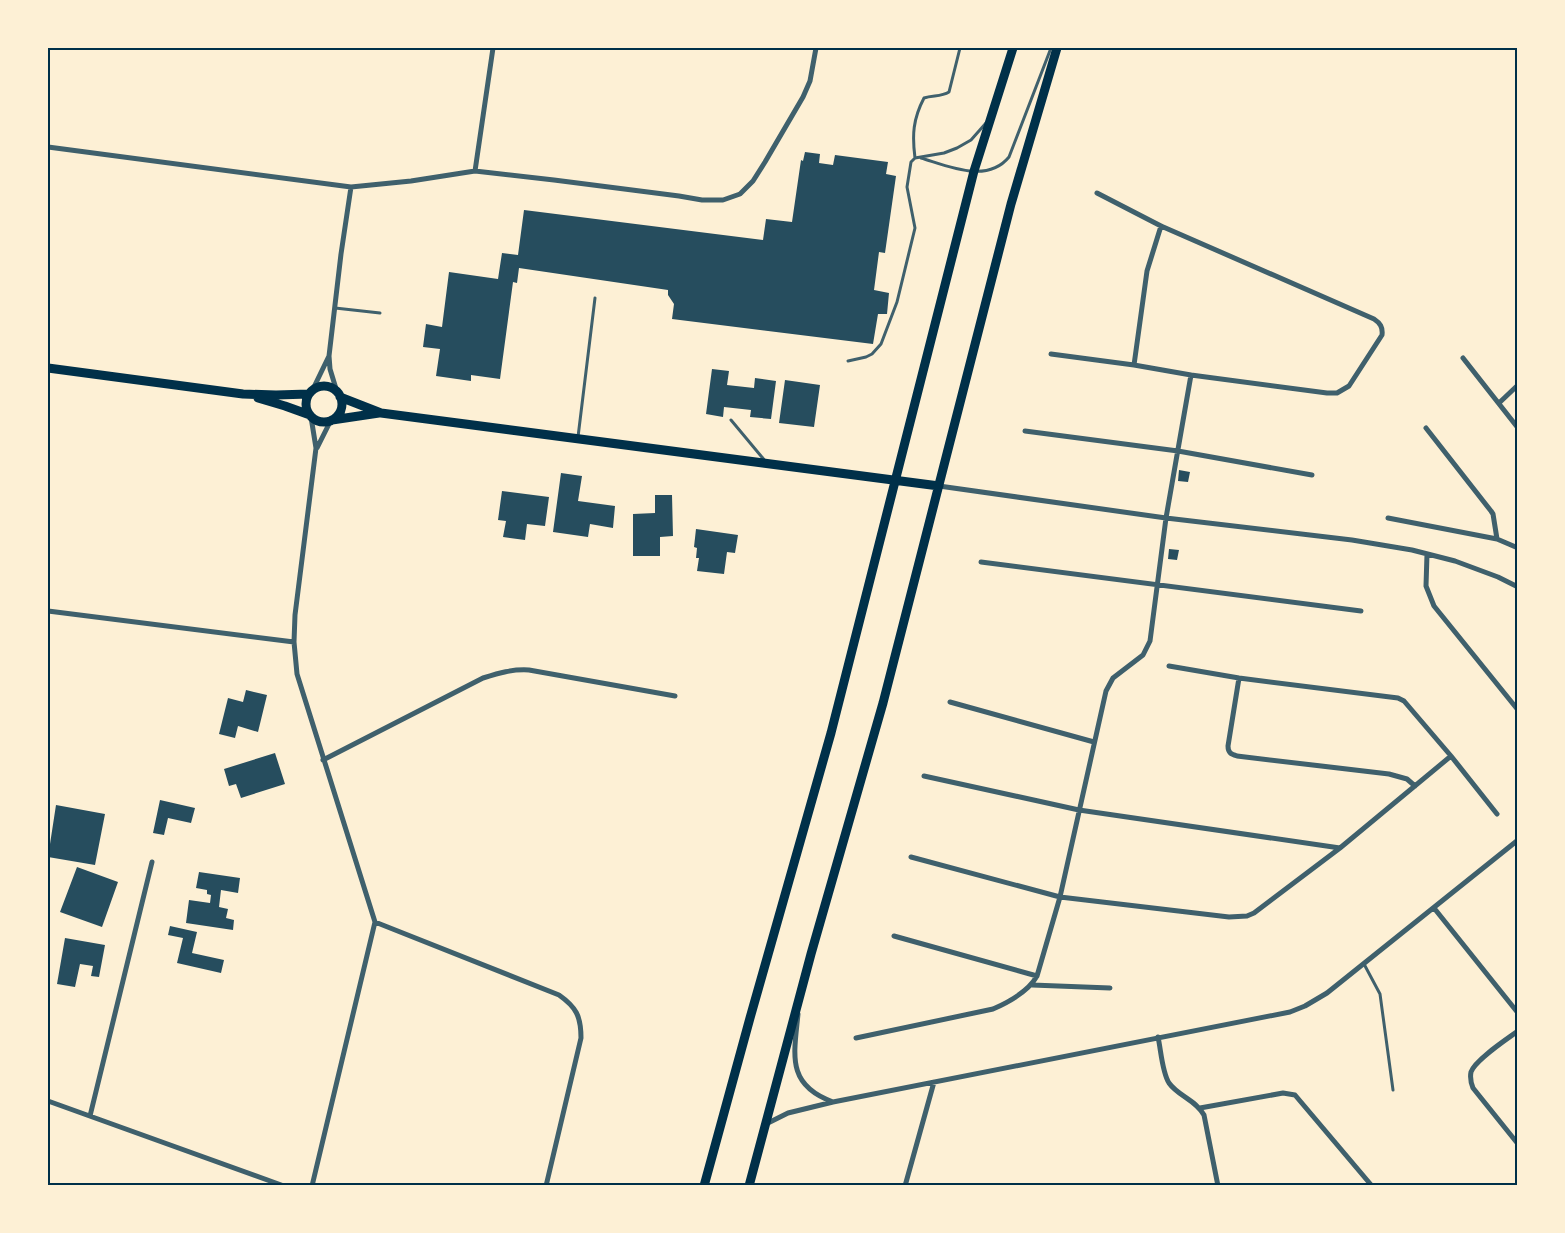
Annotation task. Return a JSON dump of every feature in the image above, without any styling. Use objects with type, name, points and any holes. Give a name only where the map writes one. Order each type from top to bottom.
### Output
[{"type":"main road","points":[[704,1186],[831,732],[974,171],[1013,48]]},
{"type":"main road","points":[[749,1186],[800,995],[883,703],[1011,204],[1057,48]]},
{"type":"main road","points":[[48,368],[243,394],[276,395],[311,392],[323,386],[328,387],[339,395],[381,412],[938,486]]},
{"type":"main road","points":[[311,392],[306,405],[311,416]]},
{"type":"main road","points":[[243,394],[285,406],[311,416],[320,422],[381,412]]},
{"type":"main road","points":[[331,420],[340,412],[341,402],[339,395]]},
{"type":"street","points":[[476,171],[493,48]]},
{"type":"street","points":[[48,147],[351,187],[411,181],[476,171],[702,200],[723,200],[740,194],[753,181],[803,98],[810,81],[816,48]]},
{"type":"street","points":[[339,395],[330,369],[329,356],[351,187]]},
{"type":"street","points":[[1051,354],[1191,375],[1337,393],[1349,386],[1382,335],[1381,325],[1374,319],[1161,226],[1097,193]]},
{"type":"street","points":[[1134,365],[1147,271],[1161,226]]},
{"type":"street","points":[[311,392],[329,356]]},
{"type":"street","points":[[1463,358],[1518,428]]},
{"type":"street","points":[[856,1038],[993,1009],[1009,1002],[1032,984],[1037,976],[1060,897],[1106,691],[1113,678],[1143,655],[1150,640],[1166,518],[1191,375]]},
{"type":"street","points":[[1499,403],[1518,385]]},
{"type":"street","points":[[311,416],[316,448],[295,615],[294,642],[297,674],[375,922],[312,1186]]},
{"type":"street","points":[[316,448],[331,420]]},
{"type":"street","points":[[1426,428],[1491,511],[1497,539]]},
{"type":"street","points":[[1026,431],[1178,451],[1312,475]]},
{"type":"street","points":[[938,486],[1166,518],[1352,540],[1412,550],[1455,561],[1498,577],[1518,587]]},
{"type":"street","points":[[1388,518],[1497,539],[1518,548]]},
{"type":"street","points":[[1427,554],[1426,586],[1434,606],[1518,710]]},
{"type":"street","points":[[981,562],[1361,611]]},
{"type":"street","points":[[48,610],[294,642]]},
{"type":"street","points":[[1169,666],[1238,678],[1398,698],[1404,701],[1451,756],[1497,814]]},
{"type":"street","points":[[323,760],[483,678],[516,669],[675,696]]},
{"type":"street","points":[[1238,678],[1228,746],[1230,754],[1389,774],[1406,779],[1415,786]]},
{"type":"street","points":[[950,702],[1094,742]]},
{"type":"street","points":[[911,857],[1060,897],[1222,916],[1247,916],[1254,913],[1340,848],[1451,756]]},
{"type":"street","points":[[924,776],[1079,810],[1340,848]]},
{"type":"street","points":[[765,1124],[788,1113],[833,1102],[1290,1012],[1313,1002],[1364,964],[1518,840]]},
{"type":"street","points":[[90,1116],[152,862]]},
{"type":"street","points":[[1434,908],[1518,1013]]},
{"type":"street","points":[[375,922],[559,995],[571,1004],[581,1025],[581,1038],[546,1186]]},
{"type":"street","points":[[894,936],[1037,976]]},
{"type":"street","points":[[1032,984],[1110,988]]},
{"type":"street","points":[[800,995],[794,1054],[800,1078],[813,1093],[833,1102]]},
{"type":"street","points":[[1518,1031],[1477,1063],[1471,1071],[1470,1081],[1472,1088],[1518,1144]]},
{"type":"street","points":[[1158,1037],[1166,1076],[1170,1084],[1200,1108],[1204,1115],[1218,1186]]},
{"type":"street","points":[[905,1186],[934,1082]]},
{"type":"street","points":[[1200,1108],[1283,1093],[1295,1095],[1372,1186]]},
{"type":"street","points":[[48,1101],[284,1186]]},
{"type":"lane","points":[[916,158],[912,139],[918,109],[924,98],[932,95],[942,96],[949,92],[960,48]]},
{"type":"lane","points":[[916,158],[965,171],[993,169],[1003,164],[1008,157],[1051,48]]},
{"type":"lane","points":[[848,361],[872,354],[881,344],[897,302],[915,228],[907,188],[911,162],[916,158],[944,153],[957,148],[971,140],[990,119]]},
{"type":"lane","points":[[578,438],[596,298]]},
{"type":"lane","points":[[335,308],[380,313]]},
{"type":"lane","points":[[731,420],[768,463]]},
{"type":"lane","points":[[1364,964],[1380,994],[1393,1090]]},
{"type":"building","points":[[805,152],[820,154],[819,163],[833,165],[835,155],[888,162],[886,174],[896,176],[885,253],[879,252],[874,290],[889,293],[887,314],[878,314],[873,344],[672,319],[674,304],[668,295],[668,290],[519,268],[517,283],[513,282],[500,379],[471,375],[471,381],[436,376],[440,349],[423,347],[426,324],[442,327],[449,272],[498,279],[502,253],[518,255],[524,210],[763,240],[766,219],[792,222],[801,160],[803,161]]},
{"type":"building","points":[[712,369],[729,371],[727,385],[754,388],[755,378],[776,381],[771,419],[750,417],[751,410],[724,407],[723,417],[706,414]]},
{"type":"building","points":[[785,380],[820,385],[814,427],[779,423]]},
{"type":"building","points":[[1179,470],[1190,472],[1188,482],[1178,481]]},
{"type":"building","points":[[561,473],[582,476],[578,501],[615,506],[613,528],[590,524],[588,537],[553,532]]},
{"type":"building","points":[[502,491],[549,497],[545,526],[527,524],[525,540],[503,537],[506,521],[498,520]]},
{"type":"building","points":[[655,495],[672,495],[673,536],[660,537],[660,556],[633,556],[633,514],[655,513]]},
{"type":"building","points":[[696,529],[738,535],[735,553],[727,552],[724,574],[697,571],[699,558],[696,558],[697,548],[694,547]]},
{"type":"building","points":[[1169,549],[1179,550],[1177,560],[1168,559]]},
{"type":"building","points":[[246,690],[267,695],[258,732],[238,726],[235,738],[219,734],[228,698],[243,702]]},
{"type":"building","points":[[275,753],[285,784],[241,798],[236,784],[229,786],[224,769]]},
{"type":"building","points":[[160,800],[195,808],[191,823],[168,818],[164,835],[153,833]]},
{"type":"building","points":[[56,805],[105,814],[95,865],[48,857]]},
{"type":"building","points":[[77,867],[118,882],[102,927],[60,912]]},
{"type":"building","points":[[199,872],[240,878],[238,893],[221,890],[219,907],[228,909],[226,918],[234,920],[233,930],[186,923],[189,900],[210,903],[211,895],[207,894],[207,890],[196,888]]},
{"type":"building","points":[[170,926],[197,932],[192,953],[224,960],[221,973],[177,963],[183,938],[168,935]]},
{"type":"building","points":[[65,938],[105,945],[99,977],[91,976],[93,966],[80,964],[75,987],[57,984]]}]
